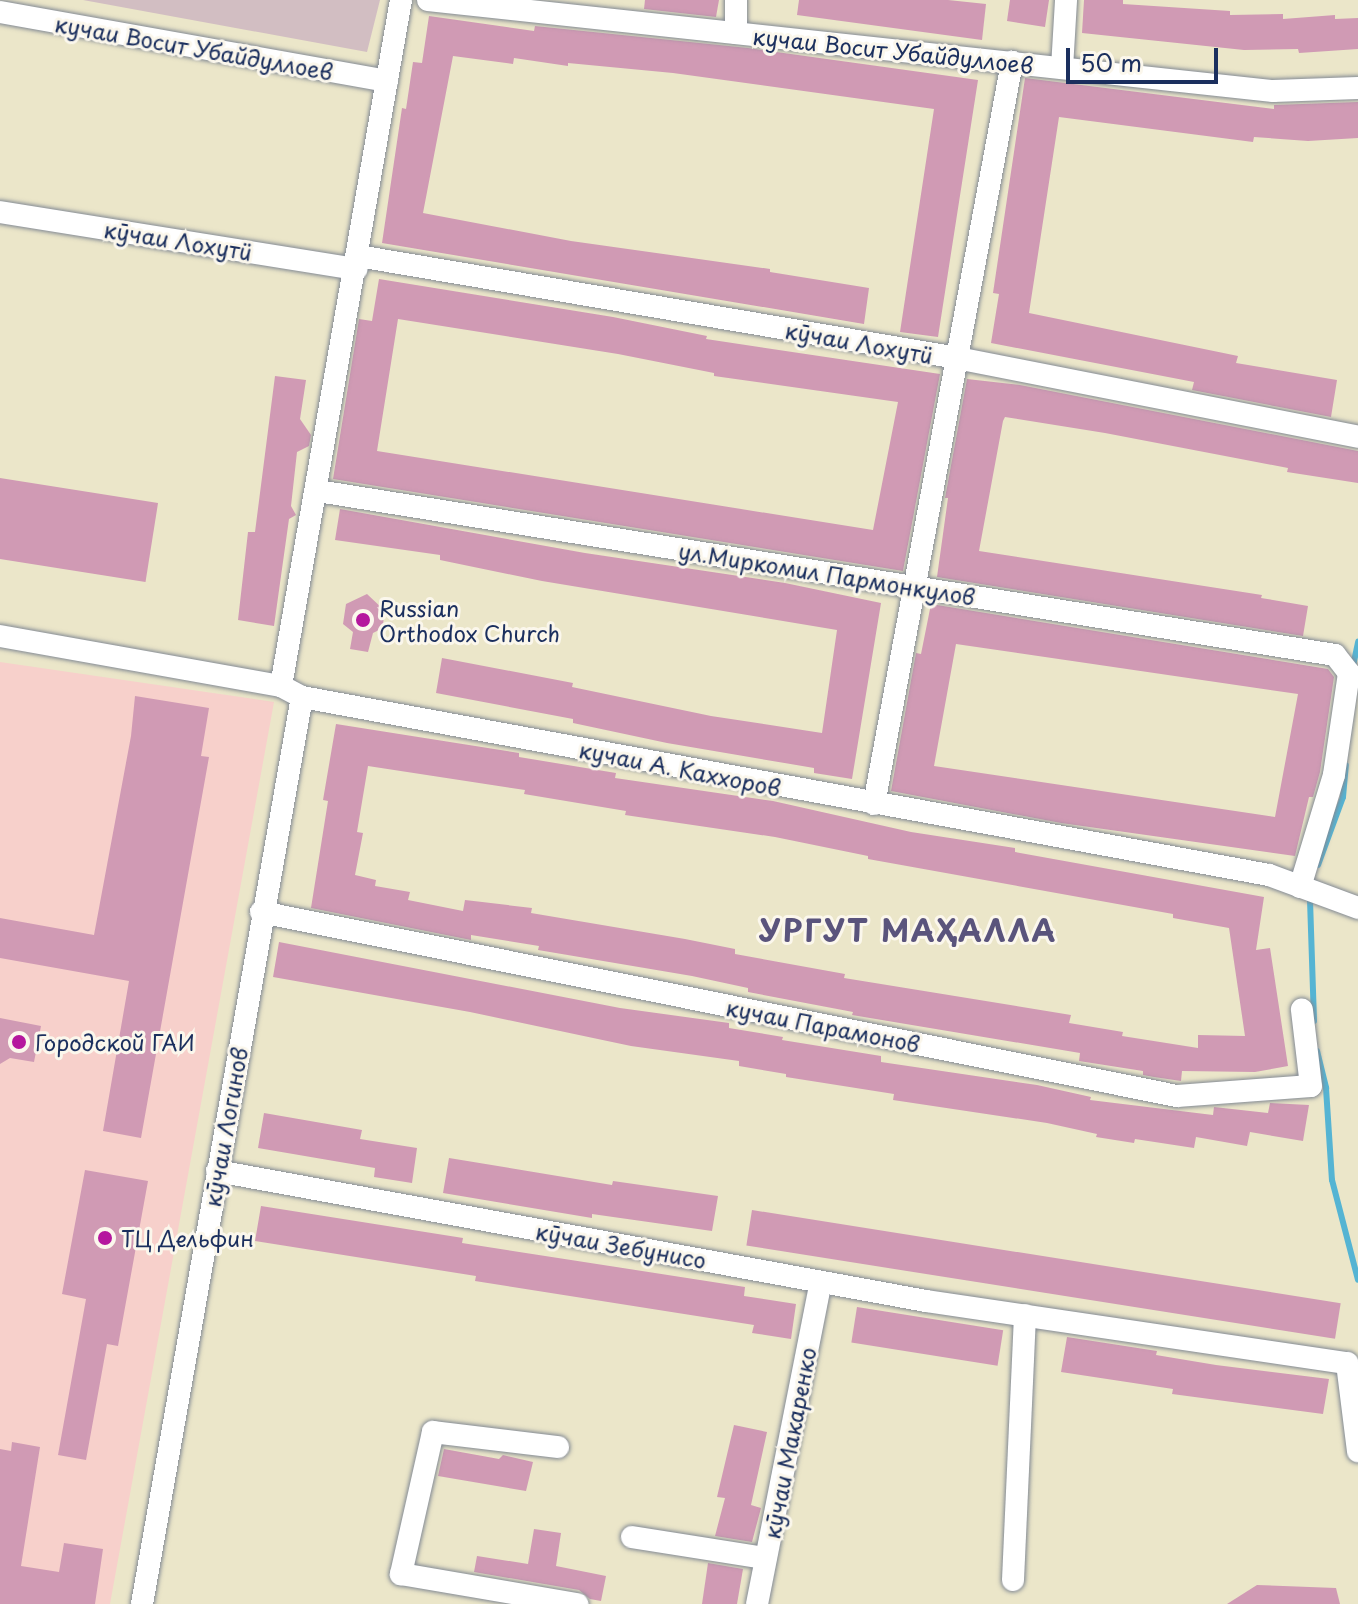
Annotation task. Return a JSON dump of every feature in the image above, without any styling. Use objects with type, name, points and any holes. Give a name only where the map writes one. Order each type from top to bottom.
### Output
[{"type":"street","points":[[281,686],[318,491],[401,0]]},
{"type":"street","name":"кучаи Восит Убайдуллоев","points":[[428,0],[1273,91],[1358,88]]},
{"type":"street","points":[[736,0],[736,33]]},
{"type":"street","points":[[1062,68],[1066,0]]},
{"type":"street","name":"кучаи Восит Убайдуллоев","points":[[0,12],[387,81]]},
{"type":"street","points":[[874,804],[1012,62]]},
{"type":"street","name":"кӯчаи Лохутӣ","points":[[0,212],[357,263],[957,358],[1358,437]]},
{"type":"street","name":"ул.Миркомил Пармонкулов","points":[[318,491],[1335,655],[1349,673],[1334,775],[1300,887]]},
{"type":"street","name":"кучаи А. Каххоров","points":[[0,636],[281,686],[302,697],[1269,875],[1358,908]]},
{"type":"street","name":"кӯчаи Логинов","points":[[142,1604],[261,912],[302,697]]},
{"type":"street","name":"кучаи Парамонов","points":[[261,912],[1177,1096],[1311,1086],[1302,1010]]},
{"type":"street","name":"кӯчаи Зебунисо","points":[[217,1171],[821,1282],[1347,1363],[1356,1412]]},
{"type":"street","name":"кӯчаи Макаренко","points":[[757,1604],[821,1282]]},
{"type":"street","points":[[1013,1580],[1025,1315]]},
{"type":"street","points":[[1356,1412],[1358,1451]]},
{"type":"street","points":[[558,1447],[433,1432],[401,1574],[577,1604]]},
{"type":"street","points":[[632,1537],[765,1558]]},
{"type":"shaded area","points":[[83,0],[380,0],[367,52]]},
{"type":"shaded area","points":[[0,662],[274,702],[110,1604],[0,1604]]},
{"type":"building","points":[[645,0],[719,0],[716,17],[644,9]]},
{"type":"building","points":[[799,0],[948,0],[986,4],[982,40],[797,15]]},
{"type":"building","points":[[1010,0],[1049,0],[1045,27],[1007,21]]},
{"type":"building","points":[[1084,0],[1123,0],[1123,4],[1230,11],[1230,15],[1283,14],[1283,19],[1335,15],[1335,19],[1358,18],[1358,49],[1299,53],[1298,49],[1244,50],[1082,33]]},
{"type":"building","points":[[429,16],[534,31],[535,26],[748,48],[978,80],[938,337],[900,332],[934,109],[673,73],[568,63],[568,66],[514,58],[513,64],[453,56],[423,213],[571,241],[770,269],[770,272],[869,288],[864,324],[382,243],[402,108],[406,109],[413,62],[422,63]]},
{"type":"building","points":[[1025,78],[1274,109],[1274,105],[1358,102],[1358,138],[1308,141],[1254,137],[1253,142],[1059,117],[1029,313],[1238,356],[1236,363],[1337,380],[1331,417],[1192,390],[1194,382],[991,343],[999,294],[993,293]]},
{"type":"building","points":[[379,279],[613,317],[707,336],[706,339],[940,374],[903,571],[333,479],[359,319],[372,321]],"holes":[[[398,319],[618,354],[714,373],[714,376],[898,402],[873,530],[377,451]]]},
{"type":"building","points":[[275,376],[306,380],[300,419],[311,435],[309,446],[297,452],[291,506],[296,515],[289,519],[274,626],[238,620],[248,532],[255,532]]},
{"type":"building","points":[[967,379],[1020,385],[1358,451],[1358,483],[1287,472],[1288,468],[1105,433],[1005,417],[1003,421],[979,551],[1262,595],[1261,598],[1308,606],[1303,636],[937,577],[948,498],[945,498]]},
{"type":"building","points":[[0,478],[158,503],[146,582],[0,559]]},
{"type":"building","points":[[340,509],[585,553],[785,583],[881,603],[852,779],[814,773],[814,768],[667,743],[573,723],[573,719],[436,693],[442,658],[573,683],[572,687],[711,716],[822,733],[837,630],[542,581],[440,560],[440,555],[335,540]]},
{"type":"building","name":"Russian Orthodox Church","points":[[367,594],[384,610],[383,628],[373,633],[368,652],[350,649],[353,632],[343,624],[346,604]]},
{"type":"building","points":[[931,604],[1328,669],[1334,677],[1320,772],[1313,797],[1309,797],[1295,856],[1061,823],[891,791],[916,653],[921,654]],"holes":[[[956,644],[1298,694],[1275,817],[934,766]]]},
{"type":"building","points":[[135,696],[209,708],[201,756],[209,757],[141,1138],[103,1131],[129,981],[0,958],[0,918],[94,935],[131,736]]},
{"type":"building","points":[[336,724],[519,753],[519,757],[616,773],[615,778],[773,801],[911,832],[1015,848],[1015,852],[1264,897],[1256,950],[1270,948],[1288,1066],[1255,1072],[1182,1071],[1181,1081],[1154,1077],[1143,1075],[1143,1071],[1079,1061],[1080,1053],[852,1015],[853,1012],[748,992],[748,988],[692,976],[538,950],[539,946],[471,935],[471,940],[311,908],[328,801],[323,800]],"holes":[[[368,766],[525,790],[524,794],[626,811],[625,815],[775,837],[868,856],[868,859],[1173,914],[1173,918],[1229,928],[1245,1036],[1198,1035],[1198,1048],[1122,1036],[1123,1032],[1069,1023],[1071,1015],[844,978],[845,974],[735,954],[735,949],[531,913],[532,908],[465,900],[463,911],[408,900],[410,892],[375,886],[376,880],[355,875],[363,833],[357,832]]]},
{"type":"building","points":[[279,942],[620,1008],[729,1023],[729,1028],[783,1037],[782,1040],[881,1056],[881,1062],[1037,1085],[1091,1097],[1090,1100],[1213,1115],[1214,1107],[1268,1113],[1270,1103],[1309,1105],[1303,1141],[1250,1132],[1247,1146],[1196,1137],[1194,1148],[1135,1139],[1134,1143],[1096,1137],[1097,1134],[1047,1123],[893,1100],[894,1094],[786,1077],[786,1074],[739,1066],[739,1061],[631,1046],[470,1012],[273,977]]},
{"type":"building","name":"Городской ГАИ","points":[[0,1018],[41,1026],[34,1062],[10,1058],[0,1064]]},
{"type":"building","points":[[264,1113],[362,1130],[360,1139],[417,1148],[412,1183],[374,1177],[375,1168],[258,1148]]},
{"type":"building","points":[[449,1158],[612,1185],[613,1181],[718,1196],[712,1231],[592,1214],[592,1218],[443,1193]]},
{"type":"building","name":"ТЦ Дельфин","points":[[85,1170],[148,1181],[118,1346],[107,1344],[86,1460],[58,1455],[86,1299],[62,1294]]},
{"type":"building","points":[[261,1206],[463,1238],[462,1243],[745,1287],[744,1296],[796,1304],[791,1339],[752,1333],[754,1325],[475,1281],[476,1276],[255,1241]]},
{"type":"building","points":[[752,1210],[1341,1303],[1335,1339],[746,1246]]},
{"type":"building","points":[[857,1307],[1003,1330],[998,1366],[851,1343]]},
{"type":"building","points":[[1067,1337],[1157,1351],[1156,1355],[1216,1365],[1329,1379],[1323,1414],[1172,1394],[1173,1389],[1061,1372]]},
{"type":"building","points":[[734,1425],[767,1432],[751,1505],[761,1508],[752,1542],[715,1536],[725,1498],[717,1497]]},
{"type":"building","points":[[12,1442],[40,1447],[21,1566],[59,1572],[64,1543],[103,1549],[95,1604],[0,1604],[0,1449],[11,1451]]},
{"type":"building","points":[[444,1449],[499,1459],[503,1455],[533,1462],[526,1491],[438,1476]]},
{"type":"building","points":[[534,1529],[561,1533],[556,1566],[606,1576],[601,1601],[590,1599],[579,1590],[474,1572],[477,1556],[528,1564]]},
{"type":"building","points":[[708,1563],[743,1569],[737,1604],[702,1604]]},
{"type":"building","points":[[1257,1585],[1336,1588],[1340,1604],[1227,1604]]},
{"type":"waterway","points":[[1353,666],[1358,642]]},
{"type":"waterway","points":[[1318,865],[1343,797],[1346,765]]},
{"type":"waterway","points":[[1310,900],[1314,1021]]},
{"type":"waterway","points":[[1317,1051],[1326,1088],[1332,1180],[1358,1280]]},
{"type":"place","name":"Russian Orthodox Church","points":[[363,620]]},
{"type":"place","name":"Городской ГАИ","points":[[19,1042]]},
{"type":"place","name":"ТЦ Дельфин","points":[[105,1238]]},
{"type":"district","name":"УРГУТ МАҲАЛЛА","points":[[908,930]]}]
